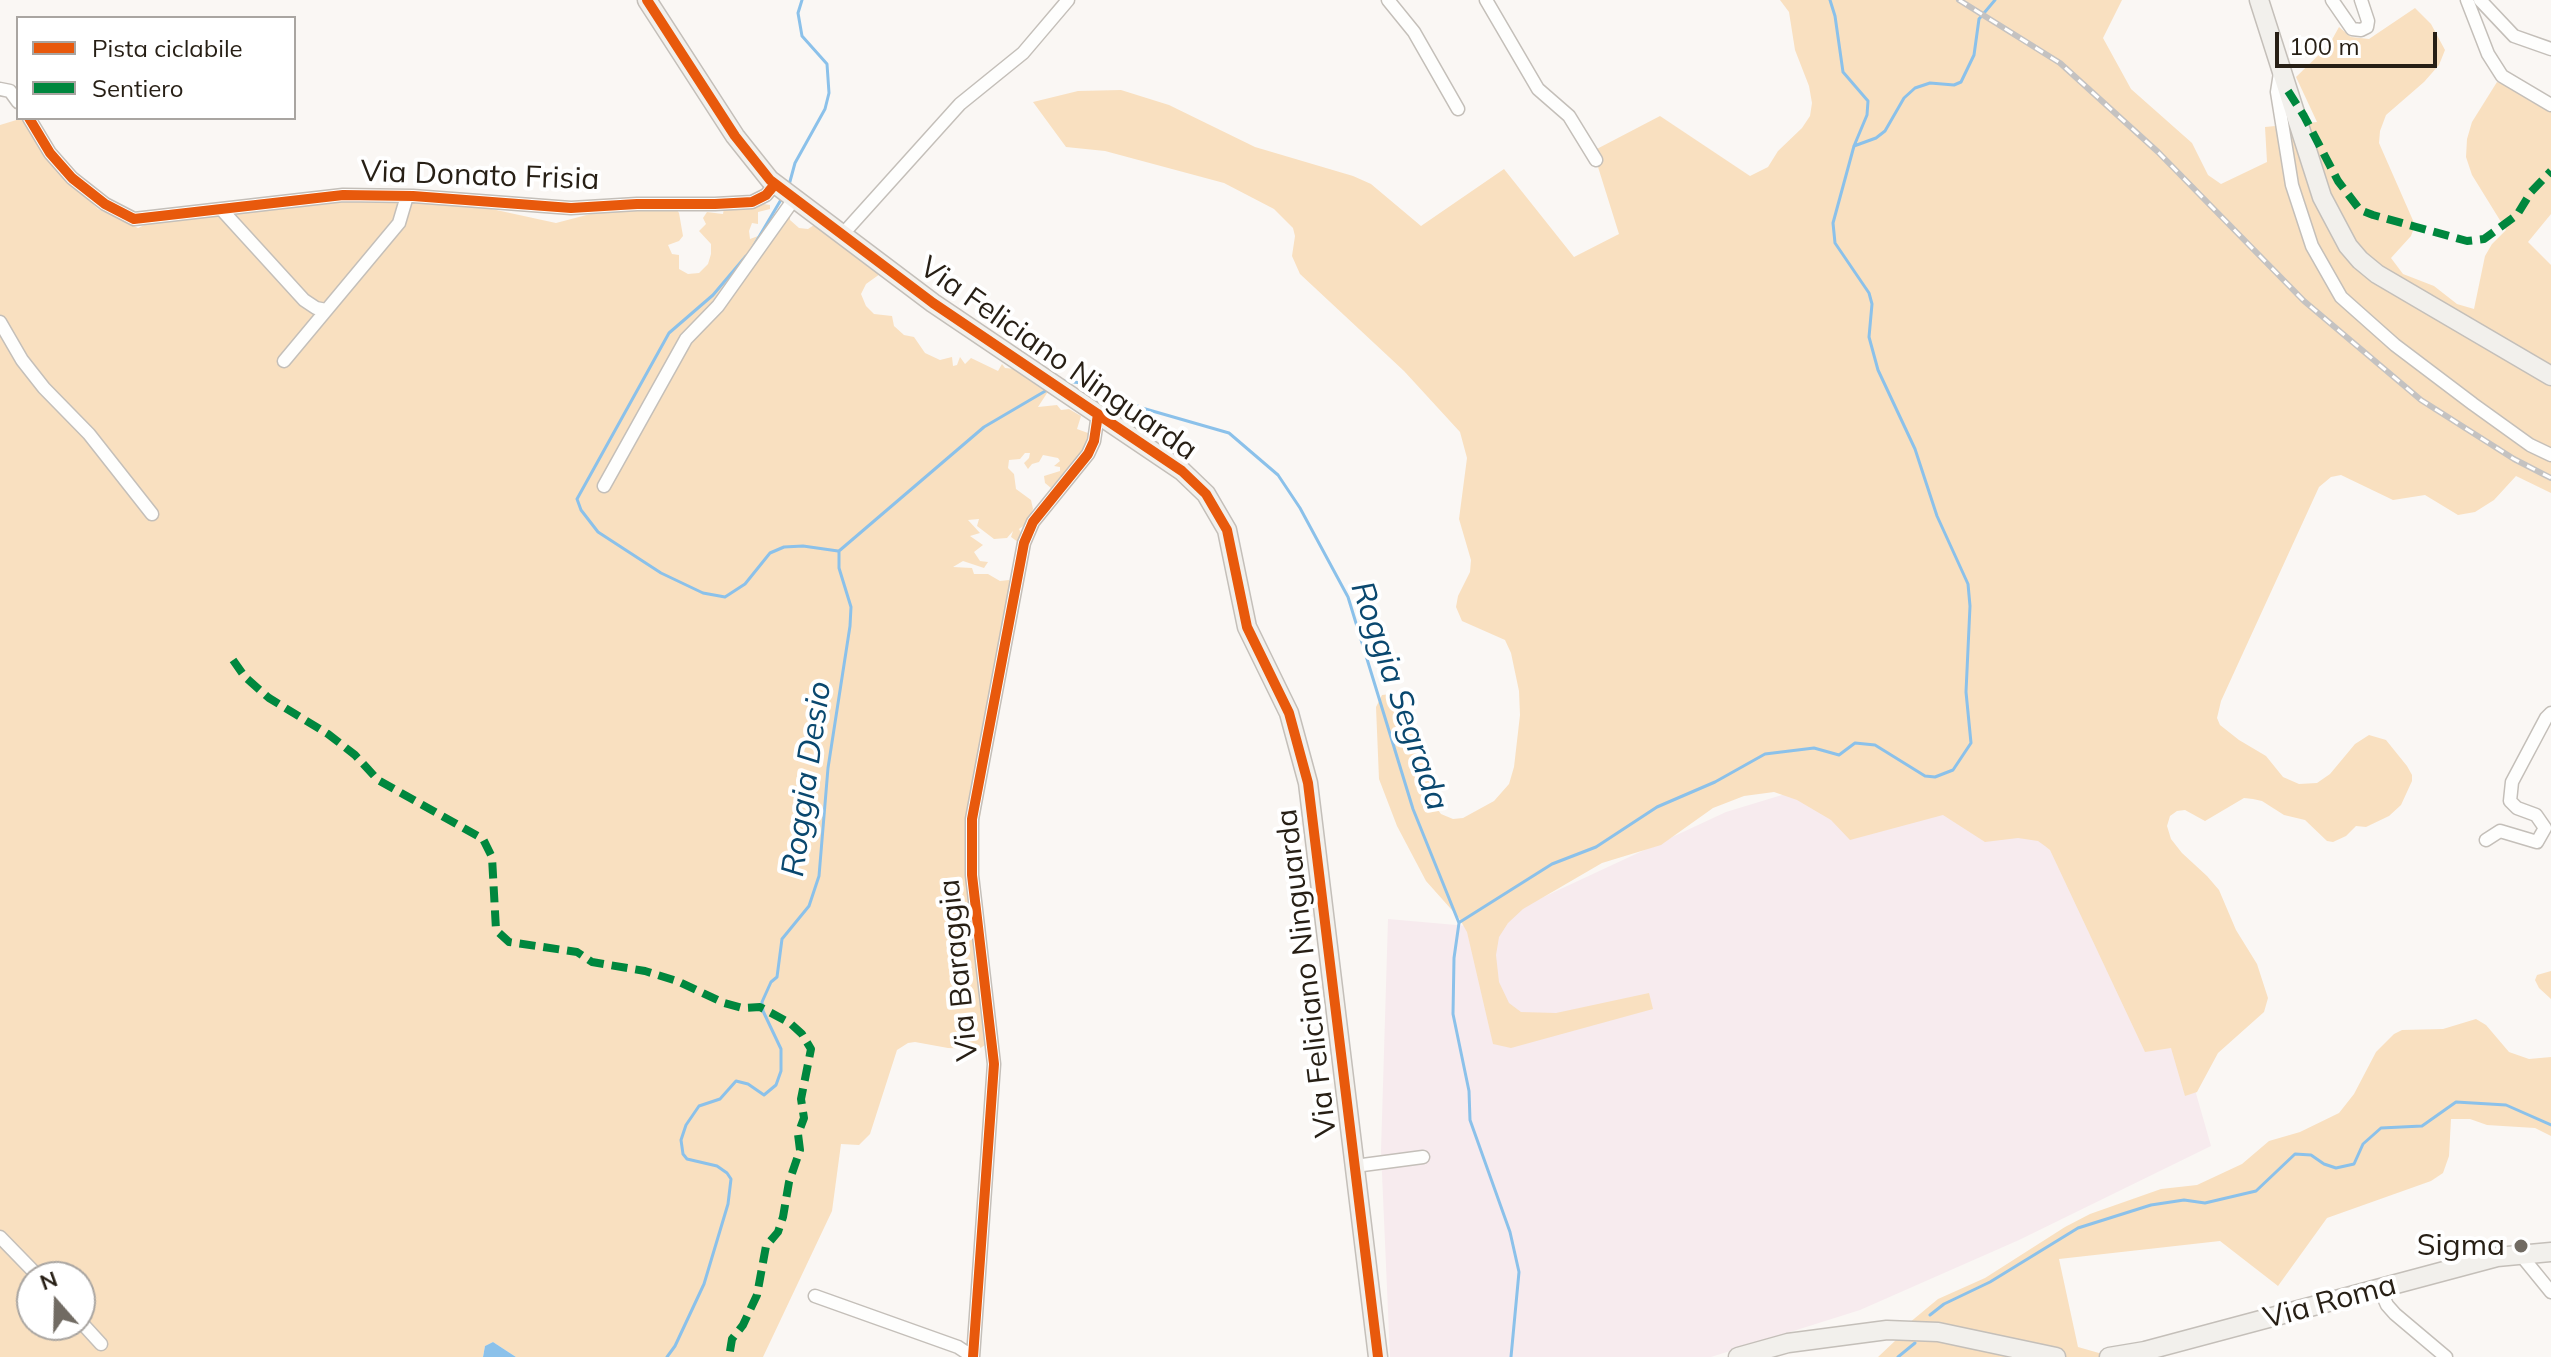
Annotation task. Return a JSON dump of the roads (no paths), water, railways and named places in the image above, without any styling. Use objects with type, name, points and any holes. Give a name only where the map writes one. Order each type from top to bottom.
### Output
[{"type":"street","name":"Via Feliciano Ninguarda","points":[[647,0],[735,136],[785,192],[933,303],[1182,471],[1206,494],[1227,530],[1247,627],[1289,713],[1308,783],[1378,1357]]},
{"type":"street","points":[[842,235],[960,104],[1023,53],[1068,0]]},
{"type":"street","points":[[1388,0],[1414,32],[1458,109]]},
{"type":"street","points":[[1486,0],[1538,89],[1569,116],[1596,160]]},
{"type":"street","points":[[2259,0],[2322,197],[2342,235],[2360,260],[2402,290],[2551,376]]},
{"type":"street","points":[[2332,0],[2352,29],[2361,30],[2367,27],[2368,21],[2361,0]]},
{"type":"street","points":[[2467,0],[2488,54],[2502,76],[2551,105]]},
{"type":"street","points":[[2480,0],[2514,36],[2551,49]]},
{"type":"street","points":[[2281,70],[2277,92],[2292,185],[2312,246],[2341,297],[2395,345],[2473,404],[2530,445],[2551,455]]},
{"type":"street","points":[[0,89],[10,91],[16,99]]},
{"type":"street","name":"Via Donato Frisia","points":[[30,120],[50,153],[72,178],[105,204],[134,219],[343,195],[407,196],[571,208],[752,202],[766,195],[785,192]]},
{"type":"street","points":[[604,486],[686,339],[718,306],[785,192]]},
{"type":"street","points":[[284,361],[399,223],[407,196]]},
{"type":"street","points":[[221,209],[304,300],[326,310]]},
{"type":"street","points":[[0,322],[22,360],[44,388],[89,434],[152,514]]},
{"type":"street","name":"Via Baraggia","points":[[973,1357],[994,1064],[972,875],[972,819],[1024,543],[1033,522],[1088,454],[1094,441],[1098,414]]},
{"type":"street","points":[[2486,840],[2500,831],[2537,842],[2545,828],[2536,815],[2517,808],[2510,801],[2512,782],[2551,713]]},
{"type":"street","points":[[1355,1166],[1423,1157]]},
{"type":"street","points":[[0,1237],[23,1261]]},
{"type":"street","name":"Via Roma","points":[[2109,1357],[2145,1351],[2497,1257],[2551,1252]]},
{"type":"street","points":[[2520,1254],[2551,1292]]},
{"type":"street","points":[[2380,1289],[2395,1314],[2446,1357]]},
{"type":"street","points":[[815,1296],[958,1347],[973,1357]]},
{"type":"street","points":[[1738,1357],[1788,1343],[1887,1330],[1938,1332],[2056,1357]]},
{"type":"street","points":[[96,1339],[101,1344]]},
{"type":"water","points":[[493,1342],[516,1357],[483,1357],[485,1346]]},
{"type":"waterway","name":"Roggia Segrada","points":[[789,185],[795,163],[825,109],[829,93],[827,64],[802,36],[798,13],[802,0]]},
{"type":"waterway","points":[[1460,922],[1552,864],[1596,847],[1657,807],[1715,782],[1765,754],[1814,748],[1839,755],[1855,743],[1875,745],[1925,776],[1935,777],[1953,770],[1971,743],[1966,692],[1970,606],[1968,584],[1937,516],[1915,449],[1878,370],[1869,337],[1872,304],[1869,293],[1835,243],[1833,223],[1854,146],[1867,115],[1868,101],[1843,72],[1830,0]]},
{"type":"waterway","points":[[1854,146],[1885,131],[1904,98],[1915,88],[1930,83],[1954,85],[1961,82],[1974,55],[1979,19],[1995,0]]},
{"type":"waterway","name":"Roggia Segrada","points":[[753,247],[782,198]]},
{"type":"waterway","name":"Roggia Segrada","points":[[746,256],[713,295],[669,333],[577,499],[581,510],[598,532],[661,573],[703,593],[725,597],[745,584],[770,553],[784,547],[803,546],[838,551]]},
{"type":"waterway","name":"Roggia Segrada","points":[[1064,381],[1082,383],[1142,408],[1229,433],[1278,475],[1300,508],[1348,597],[1413,809],[1459,923],[1454,958],[1453,1014],[1469,1091],[1470,1120],[1510,1232],[1519,1272],[1511,1357]]},
{"type":"waterway","name":"Roggia Segrada","points":[[839,551],[984,427],[1047,390]]},
{"type":"waterway","name":"Roggia Desio","points":[[667,1357],[704,1284],[728,1204],[731,1179],[717,1166],[687,1159],[681,1140],[686,1125],[699,1106],[720,1099],[736,1081],[748,1084],[764,1095],[776,1085],[781,1071],[781,1049],[763,1011],[762,1002],[771,982],[777,977],[782,939],[809,906],[819,876],[828,768],[850,626],[851,607],[839,568],[839,552]]},
{"type":"waterway","points":[[1930,1315],[2078,1228],[2151,1205],[2184,1200],[2205,1203],[2256,1191],[2295,1154],[2311,1155],[2336,1168],[2354,1164],[2363,1144],[2381,1128],[2422,1126],[2456,1102],[2506,1105],[2551,1125]]},
{"type":"waterway","points":[[1898,1357],[1915,1343]]},
{"type":"railway","points":[[1959,0],[2060,63],[2158,152],[2304,301],[2421,400],[2514,459],[2551,478]]},
{"type":"place","name":"Sigma","points":[[2521,1246]]}]
